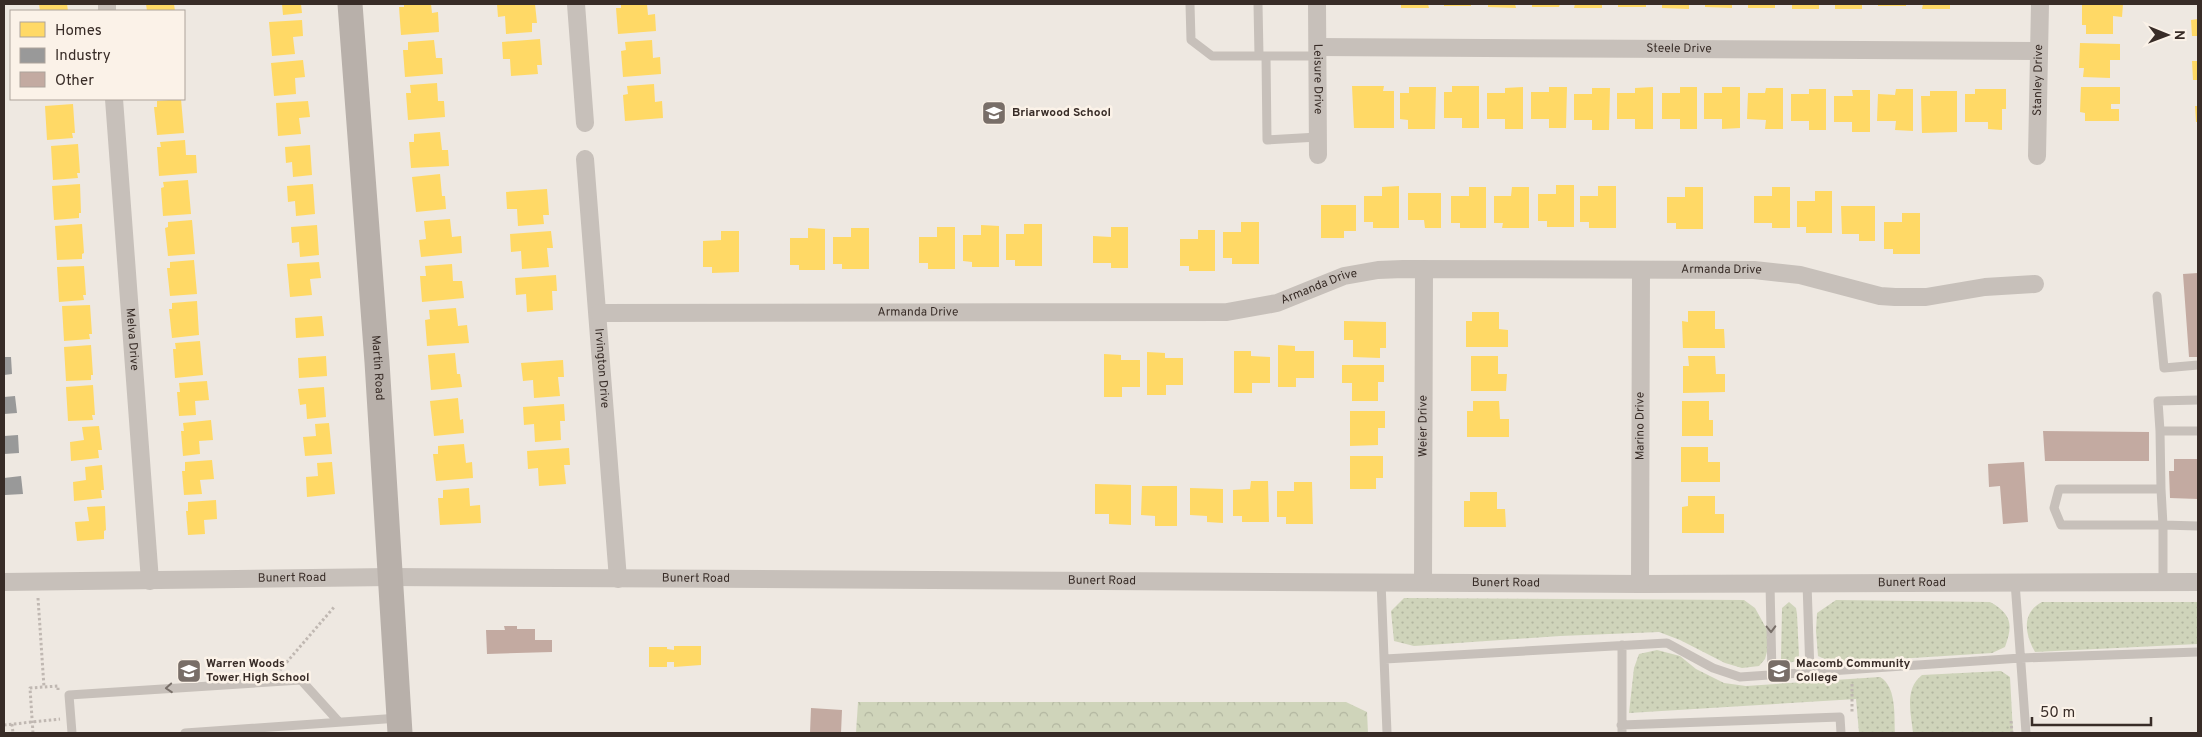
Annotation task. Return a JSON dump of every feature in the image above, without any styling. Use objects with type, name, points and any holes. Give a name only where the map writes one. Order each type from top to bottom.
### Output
[{"type":"street","name":"Martin Road","points":[[350,4],[377,362],[400,726]]},
{"type":"street","points":[[576,4],[585,123]]},
{"type":"street","name":"Leisure Drive","points":[[1318,4],[1318,155]]},
{"type":"street","name":"Stanley Drive","points":[[2037,156],[2040,4]]},
{"type":"street","name":"Steele Drive","points":[[1319,52],[2039,51]]},
{"type":"street","name":"Melva Drive","points":[[114,100],[150,581]]},
{"type":"street","name":"Irvington Drive","points":[[586,159],[618,578]]},
{"type":"street","name":"Armanda Drive","points":[[599,313],[1227,312],[1277,303],[1350,275],[1378,270],[1424,269],[1782,272],[1821,279],[1880,296],[1895,297],[1926,296],[1985,287],[2035,284]]},
{"type":"street","name":"Weier Drive","points":[[1423,582],[1424,269]]},
{"type":"street","name":"Marino Drive","points":[[1640,584],[1641,270]]},
{"type":"street","name":"Bunert Road","points":[[4,582],[390,577],[1640,584],[2198,582]]},
{"type":"lane","points":[[1190,4],[1191,40],[1212,56],[1263,56],[1319,52]]},
{"type":"lane","points":[[1258,4],[1263,56],[1266,140],[1318,137]]},
{"type":"lane","points":[[2157,296],[2164,368],[2198,365]]},
{"type":"lane","points":[[2163,582],[2163,525],[2158,400],[2198,400]]},
{"type":"lane","points":[[2160,431],[2198,431]]},
{"type":"lane","points":[[2161,489],[2059,489],[2054,508],[2061,525],[2198,526]]},
{"type":"lane","points":[[1381,582],[1387,733]]},
{"type":"lane","points":[[2015,582],[2026,733]]},
{"type":"lane","points":[[1807,583],[1810,673]]},
{"type":"lane","points":[[1770,584],[1772,675]]},
{"type":"lane","points":[[1385,660],[1667,643],[1725,673],[1740,677],[2021,658],[2198,652]]},
{"type":"lane","points":[[1622,645],[1622,729],[1840,717],[1840,733]]},
{"type":"lane","points":[[72,733],[69,695],[301,680],[339,722]]},
{"type":"lane","points":[[185,733],[339,722],[400,726]]},
{"type":"path","points":[[38,598],[44,687]]},
{"type":"path","points":[[280,670],[335,606]]},
{"type":"path","points":[[1852,684],[1852,714]]},
{"type":"path","points":[[33,733],[30,688],[58,686],[59,694]]},
{"type":"path","points":[[60,710],[61,726]]},
{"type":"path","points":[[4,725],[60,719]]},
{"type":"path","points":[[12,724],[13,733]]},
{"type":"green space","points":[[1404,598],[1744,600],[1755,608],[1771,637],[1765,659],[1759,666],[1742,668],[1725,663],[1680,640],[1659,632],[1560,636],[1414,646],[1394,641],[1391,611]]},
{"type":"green space","points":[[1836,600],[1990,602],[2007,616],[2010,626],[2009,632],[2005,647],[1992,653],[1833,663],[1818,656],[1816,631],[1817,613]]},
{"type":"green space","points":[[1789,602],[1796,608],[1799,656],[1796,661],[1785,664],[1781,659],[1782,608]]},
{"type":"green space","points":[[2042,602],[2198,602],[2198,644],[2035,652],[2027,631],[2027,624],[2031,612]]},
{"type":"green space","points":[[1657,650],[1680,656],[1696,669],[1724,683],[1746,686],[1880,677],[1889,688],[1894,702],[1895,733],[1859,733],[1856,699],[1629,713],[1634,668],[1639,654]]},
{"type":"green space","points":[[2001,671],[2010,677],[2013,733],[1913,733],[1910,710],[1911,694],[1916,681],[1922,675]]},
{"type":"green space","points":[[858,702],[1346,702],[1367,712],[1368,733],[856,733]]},
{"type":"building: Homes","points":[[39,4],[67,4],[68,10],[40,10]]},
{"type":"building: Homes","points":[[146,4],[174,4],[175,10],[147,10]]},
{"type":"building: Homes","points":[[282,4],[301,4],[302,13],[283,15]]},
{"type":"building: Homes","points":[[404,4],[431,4],[432,13],[438,12],[439,32],[401,35],[399,7],[404,7]]},
{"type":"building: Homes","points":[[497,4],[535,4],[537,23],[532,23],[532,32],[506,34],[505,16],[498,17]]},
{"type":"building: Homes","points":[[621,4],[647,4],[648,15],[655,14],[656,31],[618,34],[616,8],[621,8]]},
{"type":"building: Homes","points":[[1401,4],[1428,4],[1429,8],[1401,8]]},
{"type":"building: Homes","points":[[1444,4],[1471,4],[1471,6],[1444,6]]},
{"type":"building: Homes","points":[[1488,4],[1515,4],[1516,8],[1488,7]]},
{"type":"building: Homes","points":[[1532,4],[1560,4],[1559,7],[1532,7]]},
{"type":"building: Homes","points":[[1575,4],[1602,4],[1602,8],[1574,8]]},
{"type":"building: Homes","points":[[1618,4],[1646,4],[1646,7],[1618,7]]},
{"type":"building: Homes","points":[[1662,4],[1689,4],[1689,9],[1662,8]]},
{"type":"building: Homes","points":[[1705,4],[1732,4],[1732,8],[1705,7]]},
{"type":"building: Homes","points":[[1748,4],[1775,4],[1775,8],[1748,8]]},
{"type":"building: Homes","points":[[1792,4],[1819,4],[1819,9],[1792,9]]},
{"type":"building: Homes","points":[[1835,4],[1862,4],[1862,9],[1835,9]]},
{"type":"building: Homes","points":[[1878,4],[1906,4],[1906,6],[1878,6]]},
{"type":"building: Homes","points":[[1923,4],[1950,4],[1950,9],[1922,9]]},
{"type":"building: Homes","points":[[2082,4],[2123,4],[2122,17],[2113,16],[2113,34],[2086,34],[2086,25],[2082,25]]},
{"type":"building: Homes","points":[[2198,19],[2198,36],[2192,36],[2191,20]]},
{"type":"building: Homes","points":[[302,20],[303,36],[293,37],[295,54],[272,56],[269,22]]},
{"type":"building: Homes","points":[[540,39],[542,65],[537,65],[538,74],[511,76],[510,59],[503,59],[502,42]]},
{"type":"building: Homes","points":[[434,40],[436,58],[442,58],[443,74],[405,77],[403,50],[408,50],[408,42]]},
{"type":"building: Homes","points":[[652,40],[653,58],[660,57],[661,74],[623,77],[621,51],[626,50],[625,42]]},
{"type":"building: Homes","points":[[2080,43],[2120,44],[2120,60],[2110,60],[2110,78],[2083,77],[2084,68],[2079,68]]},
{"type":"building: Homes","points":[[303,60],[305,77],[295,78],[296,94],[274,96],[271,63]]},
{"type":"building: Homes","points":[[2192,61],[2198,61],[2198,80],[2193,80]]},
{"type":"building: Homes","points":[[437,83],[438,101],[444,101],[445,117],[408,120],[406,93],[411,93],[410,85]]},
{"type":"building: Homes","points":[[654,84],[655,102],[662,101],[663,118],[625,121],[623,95],[628,94],[627,86]]},
{"type":"building: Homes","points":[[1352,86],[1384,86],[1383,91],[1394,91],[1394,128],[1354,128]]},
{"type":"building: Homes","points":[[1452,86],[1479,86],[1479,128],[1462,128],[1462,118],[1444,118],[1444,92],[1452,92]]},
{"type":"building: Homes","points":[[1409,87],[1436,87],[1435,129],[1408,129],[1408,120],[1400,119],[1400,93],[1409,93]]},
{"type":"building: Homes","points":[[1523,87],[1523,129],[1505,129],[1505,119],[1487,119],[1487,93],[1505,93],[1505,88]]},
{"type":"building: Homes","points":[[1549,87],[1567,87],[1566,128],[1549,128],[1549,119],[1531,119],[1531,92],[1549,92]]},
{"type":"building: Homes","points":[[1653,87],[1653,129],[1635,129],[1635,119],[1617,119],[1617,93],[1635,93],[1635,88]]},
{"type":"building: Homes","points":[[1680,87],[1697,87],[1697,129],[1680,129],[1680,119],[1662,119],[1662,93],[1680,93]]},
{"type":"building: Homes","points":[[1722,87],[1740,87],[1740,128],[1722,129],[1722,119],[1704,119],[1704,93],[1722,93]]},
{"type":"building: Homes","points":[[2081,87],[2120,87],[2120,104],[2111,104],[2111,109],[2119,109],[2119,121],[2085,121],[2085,113],[2080,112]]},
{"type":"building: Homes","points":[[1592,88],[1610,88],[1609,130],[1592,130],[1592,120],[1574,120],[1574,94],[1592,94]]},
{"type":"building: Homes","points":[[1766,88],[1783,88],[1783,129],[1765,129],[1766,120],[1747,119],[1748,93],[1765,93]]},
{"type":"building: Homes","points":[[1809,89],[1826,89],[1826,130],[1809,130],[1809,121],[1791,121],[1791,94],[1809,94]]},
{"type":"building: Homes","points":[[1896,89],[1913,89],[1913,131],[1895,130],[1896,121],[1877,121],[1878,94],[1895,95]]},
{"type":"building: Homes","points":[[1975,89],[2006,89],[2006,109],[2002,109],[2002,130],[1988,129],[1988,122],[1965,122],[1965,94],[1975,94]]},
{"type":"building: Homes","points":[[1852,90],[1870,90],[1870,132],[1852,132],[1852,122],[1834,122],[1834,96],[1853,96]]},
{"type":"building: Homes","points":[[1930,91],[1957,91],[1957,132],[1922,133],[1921,96],[1930,96]]},
{"type":"building: Homes","points":[[181,100],[184,133],[157,135],[154,107],[157,107],[157,101]]},
{"type":"building: Homes","points":[[308,101],[310,117],[299,118],[301,134],[278,136],[276,103]]},
{"type":"building: Homes","points":[[73,104],[75,133],[72,133],[73,138],[47,140],[45,106]]},
{"type":"building: Homes","points":[[2195,106],[2198,106],[2198,122],[2196,122]]},
{"type":"building: Homes","points":[[440,132],[442,150],[448,150],[449,166],[411,168],[409,142],[414,142],[414,134]]},
{"type":"building: Homes","points":[[185,140],[186,155],[196,155],[197,173],[159,176],[157,147],[161,147],[160,142]]},
{"type":"building: Homes","points":[[78,144],[80,173],[77,173],[78,178],[53,180],[51,146]]},
{"type":"building: Homes","points":[[310,145],[312,175],[293,177],[292,162],[286,163],[285,147]]},
{"type":"building: Homes","points":[[440,174],[442,196],[445,196],[446,209],[416,212],[412,177]]},
{"type":"building: Homes","points":[[188,180],[191,214],[163,216],[161,188],[164,187],[163,182]]},
{"type":"building: Homes","points":[[80,184],[81,213],[79,213],[79,218],[54,220],[52,186]]},
{"type":"building: Homes","points":[[313,184],[315,214],[296,216],[295,201],[288,202],[287,186]]},
{"type":"building: Homes","points":[[1556,185],[1574,185],[1574,227],[1547,227],[1547,221],[1538,221],[1538,194],[1556,194]]},
{"type":"building: Homes","points":[[1399,186],[1399,228],[1373,228],[1373,222],[1364,222],[1364,196],[1382,196],[1382,187]]},
{"type":"building: Homes","points":[[1598,186],[1616,186],[1616,228],[1589,228],[1589,222],[1580,222],[1580,196],[1598,196]]},
{"type":"building: Homes","points":[[1469,187],[1486,187],[1486,228],[1460,228],[1460,223],[1451,223],[1451,196],[1469,196]]},
{"type":"building: Homes","points":[[1512,187],[1529,187],[1529,228],[1502,228],[1503,223],[1494,223],[1494,196],[1511,196]]},
{"type":"building: Homes","points":[[1685,187],[1703,187],[1703,229],[1676,229],[1676,223],[1667,223],[1667,197],[1685,197]]},
{"type":"building: Homes","points":[[1772,187],[1790,187],[1790,228],[1772,228],[1772,223],[1754,223],[1754,196],[1772,196]]},
{"type":"building: Homes","points":[[547,189],[549,215],[543,215],[544,224],[518,226],[517,209],[507,209],[506,192]]},
{"type":"building: Homes","points":[[1815,191],[1832,191],[1832,233],[1806,233],[1806,227],[1797,227],[1797,201],[1815,201]]},
{"type":"building: Homes","points":[[1408,193],[1441,193],[1441,228],[1425,228],[1424,220],[1408,220]]},
{"type":"building: Homes","points":[[1321,205],[1356,205],[1356,231],[1344,231],[1344,238],[1321,238]]},
{"type":"building: Homes","points":[[1841,206],[1875,206],[1875,241],[1859,241],[1859,234],[1842,234]]},
{"type":"building: Homes","points":[[1902,213],[1920,213],[1920,254],[1893,254],[1893,249],[1884,249],[1884,222],[1902,222]]},
{"type":"building: Homes","points":[[450,219],[452,237],[461,236],[462,253],[421,257],[419,240],[426,239],[424,221]]},
{"type":"building: Homes","points":[[192,220],[195,254],[168,256],[165,228],[168,227],[168,222]]},
{"type":"building: Homes","points":[[1241,222],[1259,222],[1259,264],[1232,264],[1232,258],[1223,258],[1223,232],[1241,232]]},
{"type":"building: Homes","points":[[82,224],[84,253],[82,254],[82,259],[57,260],[55,226]]},
{"type":"building: Homes","points":[[1024,224],[1042,224],[1042,266],[1015,266],[1015,260],[1006,260],[1006,234],[1024,234]]},
{"type":"building: Homes","points":[[317,225],[319,255],[300,257],[299,242],[292,243],[291,227]]},
{"type":"building: Homes","points":[[981,225],[999,226],[999,267],[972,267],[972,262],[963,261],[963,235],[981,235]]},
{"type":"building: Homes","points":[[937,227],[955,227],[955,269],[928,269],[928,263],[919,263],[919,237],[937,237]]},
{"type":"building: Homes","points":[[1111,227],[1128,227],[1128,268],[1111,268],[1111,263],[1093,263],[1093,236],[1111,237]]},
{"type":"building: Homes","points":[[808,228],[825,229],[825,270],[799,270],[799,265],[790,265],[790,238],[808,238]]},
{"type":"building: Homes","points":[[851,228],[869,228],[869,269],[842,269],[842,264],[833,264],[833,237],[851,237]]},
{"type":"building: Homes","points":[[1198,230],[1215,230],[1215,271],[1189,271],[1189,266],[1180,266],[1180,239],[1198,239]]},
{"type":"building: Homes","points":[[551,231],[553,248],[547,248],[549,267],[522,269],[521,251],[511,252],[510,234]]},
{"type":"building: Homes","points":[[721,231],[739,231],[739,272],[712,273],[712,267],[703,267],[703,241],[721,240]]},
{"type":"building: Homes","points":[[194,260],[197,294],[170,296],[167,268],[170,268],[170,262]]},
{"type":"building: Homes","points":[[319,262],[321,278],[310,279],[312,295],[290,297],[287,264]]},
{"type":"building: Homes","points":[[452,264],[453,281],[462,281],[464,298],[422,302],[420,276],[426,276],[425,266]]},
{"type":"building: Homes","points":[[84,266],[86,295],[83,295],[84,300],[59,302],[57,267]]},
{"type":"building: Homes","points":[[556,275],[557,291],[552,291],[553,310],[527,312],[526,294],[516,295],[515,278]]},
{"type":"building: Homes","points":[[197,301],[199,335],[172,338],[169,309],[172,309],[172,303]]},
{"type":"building: Homes","points":[[90,305],[92,334],[89,334],[90,339],[64,341],[62,306]]},
{"type":"building: Homes","points":[[456,308],[458,326],[467,325],[469,343],[427,346],[425,320],[430,319],[429,310]]},
{"type":"building: Homes","points":[[1688,311],[1715,311],[1715,329],[1724,329],[1725,348],[1683,348],[1682,321],[1688,322]]},
{"type":"building: Homes","points":[[1472,312],[1499,312],[1499,329],[1508,330],[1508,347],[1466,347],[1466,321],[1472,321]]},
{"type":"building: Homes","points":[[322,316],[324,336],[296,338],[295,318]]},
{"type":"building: Homes","points":[[1344,321],[1386,322],[1386,348],[1380,348],[1380,358],[1353,357],[1353,340],[1344,340]]},
{"type":"building: Homes","points":[[200,341],[203,375],[175,378],[173,349],[176,349],[175,343]]},
{"type":"building: Homes","points":[[91,345],[93,375],[91,375],[91,380],[66,381],[64,347]]},
{"type":"building: Homes","points":[[1278,345],[1295,346],[1295,351],[1314,351],[1314,378],[1296,378],[1296,387],[1278,387]]},
{"type":"building: Homes","points":[[1234,351],[1251,351],[1251,356],[1270,357],[1270,383],[1252,383],[1252,393],[1234,393]]},
{"type":"building: Homes","points":[[1147,352],[1165,353],[1165,358],[1183,358],[1183,385],[1166,385],[1166,395],[1147,395]]},
{"type":"building: Homes","points":[[455,353],[457,374],[460,374],[462,387],[431,390],[428,355]]},
{"type":"building: Homes","points":[[1104,354],[1121,355],[1121,360],[1140,360],[1140,387],[1122,387],[1122,397],[1104,397]]},
{"type":"building: Homes","points":[[326,356],[327,376],[299,378],[298,358]]},
{"type":"building: Homes","points":[[1471,356],[1498,356],[1498,374],[1507,374],[1506,391],[1471,391]]},
{"type":"building: Homes","points":[[1688,356],[1715,356],[1716,374],[1725,374],[1725,392],[1683,393],[1683,366],[1689,366]]},
{"type":"building: Homes","points":[[563,360],[564,377],[558,377],[560,396],[534,398],[533,380],[523,381],[521,363]]},
{"type":"building: Homes","points":[[1342,365],[1384,365],[1384,382],[1378,382],[1378,401],[1352,401],[1352,383],[1342,383]]},
{"type":"building: Homes","points":[[207,381],[209,400],[195,401],[196,415],[179,416],[177,392],[180,392],[179,383]]},
{"type":"building: Homes","points":[[93,385],[95,415],[92,415],[93,420],[68,421],[66,387]]},
{"type":"building: Homes","points":[[324,387],[326,417],[307,419],[306,404],[300,405],[298,389]]},
{"type":"building: Homes","points":[[458,398],[460,420],[463,419],[464,433],[434,436],[430,401]]},
{"type":"building: Homes","points":[[1473,401],[1499,401],[1500,419],[1509,419],[1509,437],[1467,437],[1467,411],[1473,411]]},
{"type":"building: Homes","points":[[1682,401],[1709,401],[1709,420],[1713,420],[1713,436],[1682,436]]},
{"type":"building: Homes","points":[[564,404],[565,421],[560,421],[561,440],[535,442],[534,424],[524,425],[523,407]]},
{"type":"building: Homes","points":[[1350,411],[1385,411],[1385,428],[1378,428],[1378,445],[1350,446]]},
{"type":"building: Homes","points":[[211,420],[213,440],[199,441],[200,454],[183,456],[181,431],[184,431],[183,423]]},
{"type":"building: Homes","points":[[329,423],[332,454],[305,456],[303,437],[316,436],[315,424]]},
{"type":"building: Homes","points":[[99,426],[102,450],[98,450],[99,458],[71,461],[70,442],[84,440],[82,427]]},
{"type":"building: Homes","points":[[464,444],[466,463],[472,462],[473,478],[436,481],[433,454],[438,454],[438,446]]},
{"type":"building: Homes","points":[[1681,447],[1708,447],[1708,462],[1720,462],[1720,482],[1681,482]]},
{"type":"building: Homes","points":[[569,448],[570,465],[564,465],[566,484],[539,486],[538,468],[528,469],[527,451]]},
{"type":"building: Homes","points":[[1350,456],[1383,456],[1383,478],[1376,478],[1376,489],[1350,489]]},
{"type":"building: Homes","points":[[212,460],[214,479],[200,480],[202,494],[184,495],[182,471],[185,471],[185,462]]},
{"type":"building: Homes","points":[[332,462],[335,494],[307,497],[306,477],[318,476],[317,463]]},
{"type":"building: Homes","points":[[102,465],[104,490],[101,490],[102,498],[74,501],[73,482],[86,480],[85,467]]},
{"type":"building: Homes","points":[[1251,481],[1268,481],[1269,522],[1242,522],[1242,516],[1233,516],[1233,490],[1250,489]]},
{"type":"building: Homes","points":[[1294,482],[1312,482],[1313,524],[1286,524],[1286,517],[1277,517],[1277,491],[1294,491]]},
{"type":"building: Homes","points":[[1095,484],[1131,485],[1131,525],[1109,524],[1109,514],[1095,514]]},
{"type":"building: Homes","points":[[1142,486],[1177,486],[1177,526],[1155,526],[1155,516],[1141,515]]},
{"type":"building: Homes","points":[[469,488],[470,506],[480,505],[481,523],[440,525],[438,498],[443,498],[443,490]]},
{"type":"building: Homes","points":[[1190,488],[1223,489],[1223,523],[1207,522],[1207,516],[1190,515]]},
{"type":"building: Homes","points":[[1470,492],[1497,492],[1497,509],[1505,509],[1506,527],[1464,527],[1464,501],[1470,501]]},
{"type":"building: Homes","points":[[1688,496],[1715,496],[1715,514],[1724,514],[1724,533],[1682,533],[1682,507],[1688,506]]},
{"type":"building: Homes","points":[[216,500],[217,519],[204,520],[205,534],[188,535],[186,511],[188,511],[188,502]]},
{"type":"building: Homes","points":[[105,506],[106,530],[104,531],[104,539],[77,541],[75,522],[89,521],[87,507]]},
{"type":"building: Homes","points":[[674,646],[701,646],[701,665],[674,667],[674,662],[667,662],[667,667],[649,667],[649,647],[667,647],[667,649],[674,650]]},
{"type":"building: Industry","points":[[4,357],[11,357],[12,374],[4,375]]},
{"type":"building: Industry","points":[[15,396],[17,413],[4,414],[4,397]]},
{"type":"building: Industry","points":[[18,435],[19,453],[4,454],[4,436]]},
{"type":"building: Industry","points":[[21,476],[23,494],[5,495],[4,478]]},
{"type":"building: Other","points":[[2198,273],[2198,357],[2189,357],[2183,274]]},
{"type":"building: Other","points":[[2043,431],[2149,432],[2149,461],[2045,461]]},
{"type":"building: Other","points":[[2174,459],[2198,459],[2198,499],[2170,498],[2169,471],[2174,471]]},
{"type":"building: Other","points":[[2024,462],[2028,522],[2003,524],[2000,486],[1989,487],[1988,464]]},
{"type":"building: Other","points":[[504,626],[517,626],[517,629],[535,629],[535,640],[552,640],[552,652],[487,654],[486,630],[505,630]]},
{"type":"building: Other","points":[[811,708],[842,710],[841,733],[810,733]]},
{"type":"place","name":"Briarwood School","points":[[994,113]]},
{"type":"place","name":"Warren Woods Tower High School","points":[[189,671]]},
{"type":"place","name":"Macomb Community College","points":[[1779,671]]}]
